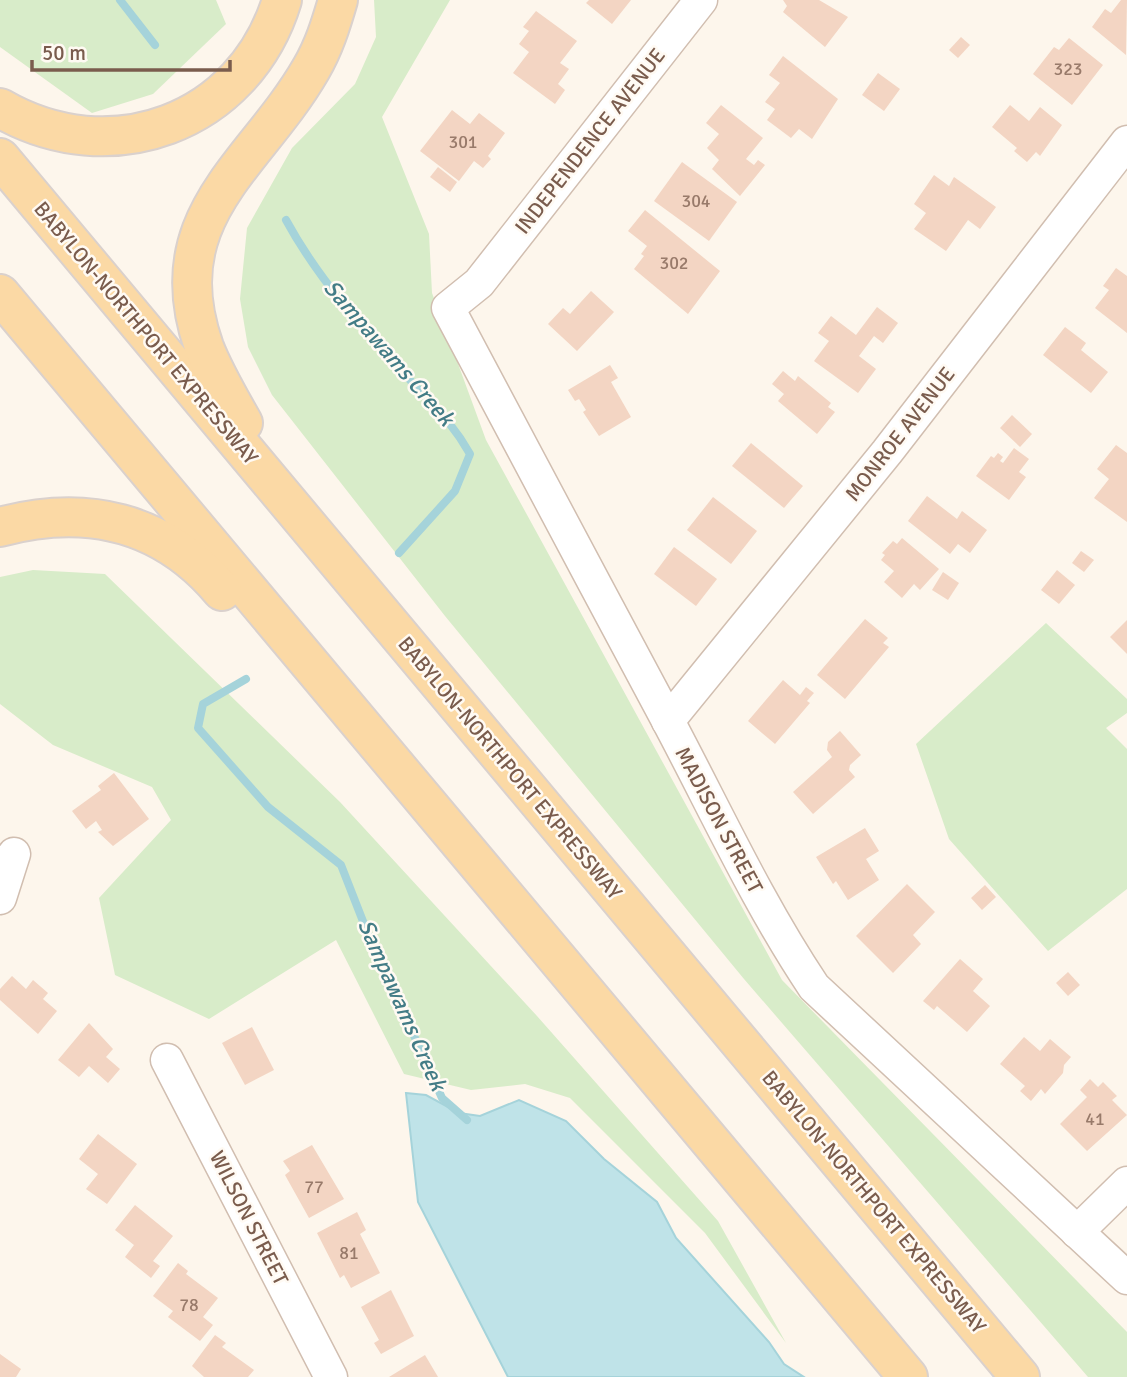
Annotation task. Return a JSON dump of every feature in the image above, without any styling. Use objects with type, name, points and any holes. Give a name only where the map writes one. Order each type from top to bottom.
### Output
[{"type":"main road","points":[[0,108],[36,126],[82,136],[132,135],[173,124],[211,102],[229,87],[258,52],[282,0]]},
{"type":"main road","points":[[280,492],[204,346],[194,303],[194,261],[205,219],[214,201],[311,69],[331,25],[338,0]]},
{"type":"main road","name":"BABYLON-NORTHPORT EXPRESSWAY","points":[[0,158],[1020,1377]]},
{"type":"main road","points":[[0,294],[908,1377]]},
{"type":"main road","points":[[0,527],[49,516],[88,517],[128,525],[167,543],[202,570],[263,639],[379,745]]},
{"type":"street","name":"INDEPENDENCE AVENUE","points":[[479,283],[701,0]]},
{"type":"street","name":"MONROE AVENUE","points":[[668,721],[887,452],[1127,142]]},
{"type":"street","name":"MADISON STREET","points":[[479,283],[448,308],[668,721],[721,827],[788,948],[814,987],[1127,1278]]},
{"type":"street","points":[[0,898],[15,854]]},
{"type":"street","name":"WILSON STREET","points":[[167,1059],[331,1377]]},
{"type":"street","points":[[1077,1232],[1127,1183]]},
{"type":"green space","points":[[0,0],[216,0],[226,24],[153,94],[92,113],[0,47]]},
{"type":"green space","points":[[374,0],[450,0],[382,117],[429,234],[432,293],[486,440],[782,980],[1127,1332],[1127,1377],[1088,1377],[744,979],[445,616],[272,395],[248,347],[240,299],[247,228],[292,148],[355,84],[376,37]]},
{"type":"green space","points":[[33,570],[105,574],[340,802],[537,1016],[718,1221],[786,1343],[705,1233],[570,1098],[525,1084],[471,1090],[404,1074],[336,940],[209,1019],[115,975],[99,898],[171,820],[152,787],[53,745],[0,704],[0,577]]},
{"type":"green space","points":[[1046,623],[1127,699],[1127,713],[1106,728],[1127,749],[1127,889],[1048,951],[949,839],[916,744]]},
{"type":"water","points":[[406,1093],[426,1095],[459,1113],[480,1116],[519,1100],[566,1121],[604,1159],[657,1202],[676,1238],[769,1342],[784,1364],[804,1377],[508,1377],[418,1202]]},
{"type":"building","points":[[589,0],[631,0],[612,24],[586,3]]},
{"type":"building","points":[[783,0],[819,0],[848,17],[825,47],[783,12],[787,6]]},
{"type":"building","points":[[1121,0],[1127,0],[1126,55],[1092,27],[1105,9],[1111,13]]},
{"type":"building","points":[[536,11],[577,41],[560,63],[569,69],[558,84],[565,90],[555,104],[513,73],[529,52],[519,44],[529,31],[523,27]]},
{"type":"building","points":[[961,37],[970,45],[958,58],[949,50]]},
{"type":"building","points":[[1069,38],[1103,65],[1072,105],[1033,74],[1054,47],[1059,50]]},
{"type":"building","points":[[783,56],[838,99],[812,139],[799,129],[791,138],[767,120],[775,109],[765,102],[780,83],[769,75]]},
{"type":"building","points":[[878,73],[900,89],[884,111],[862,95]]},
{"type":"building","points":[[721,105],[763,138],[746,159],[754,165],[758,160],[765,165],[740,196],[712,169],[719,160],[707,148],[719,134],[706,123]]},
{"type":"building","points":[[1010,105],[1029,121],[1040,107],[1062,125],[1040,156],[1036,152],[1027,162],[1014,151],[1017,148],[992,127]]},
{"type":"building","points":[[452,110],[470,124],[479,113],[505,133],[488,156],[491,159],[483,168],[474,161],[459,181],[420,151]]},
{"type":"building","points":[[682,162],[737,202],[709,241],[654,201]]},
{"type":"building","points":[[438,167],[457,182],[450,192],[430,177]]},
{"type":"building","points":[[934,175],[949,186],[954,177],[996,207],[980,229],[968,220],[946,251],[914,229],[926,213],[914,204]]},
{"type":"building","points":[[645,210],[720,271],[688,314],[634,269],[644,256],[641,254],[647,246],[628,231]]},
{"type":"building","points":[[1116,268],[1127,276],[1127,333],[1095,308],[1109,290],[1103,286]]},
{"type":"building","points":[[591,291],[614,312],[577,351],[548,324],[563,308],[570,314]]},
{"type":"building","points":[[877,307],[898,323],[883,343],[874,336],[859,356],[876,369],[858,393],[814,361],[829,341],[818,333],[831,316],[856,335]]},
{"type":"building","points":[[1065,327],[1086,343],[1081,350],[1108,372],[1091,393],[1043,355]]},
{"type":"building","points":[[610,365],[618,378],[611,382],[631,417],[599,436],[583,412],[586,410],[579,399],[575,401],[568,390]]},
{"type":"building","points":[[783,371],[795,381],[798,376],[831,403],[828,407],[835,412],[817,434],[778,401],[784,394],[772,384]]},
{"type":"building","points":[[1012,415],[1032,434],[1020,447],[1000,428]]},
{"type":"building","points":[[751,443],[803,486],[784,508],[732,466]]},
{"type":"building","points":[[1116,445],[1127,453],[1127,522],[1094,498],[1109,479],[1097,469]]},
{"type":"building","points":[[1014,448],[1029,459],[1019,472],[1026,477],[1009,500],[976,476],[991,456],[994,458],[998,453],[1003,457],[1000,461],[1003,463]]},
{"type":"building","points":[[927,496],[957,519],[962,511],[987,530],[970,553],[958,544],[950,554],[908,521]]},
{"type":"building","points":[[713,497],[757,531],[731,564],[687,530]]},
{"type":"building","points":[[902,538],[939,569],[920,590],[914,584],[902,598],[884,582],[894,571],[881,560],[885,555],[882,553],[893,541],[897,544]]},
{"type":"building","points":[[674,547],[717,579],[696,606],[654,574]]},
{"type":"building","points":[[1081,551],[1094,560],[1084,572],[1072,563]]},
{"type":"building","points":[[1057,570],[1075,585],[1059,604],[1041,590]]},
{"type":"building","points":[[943,572],[959,583],[948,600],[932,590]]},
{"type":"building","points":[[865,619],[888,638],[883,643],[889,647],[845,699],[817,675]]},
{"type":"building","points":[[1127,620],[1127,654],[1110,637]]},
{"type":"building","points":[[783,680],[800,695],[806,687],[814,693],[807,701],[810,703],[775,744],[748,721]]},
{"type":"building","points":[[840,731],[861,755],[850,765],[849,770],[855,777],[813,814],[793,792],[832,757],[827,750],[828,742]]},
{"type":"building","points":[[114,773],[149,819],[113,846],[98,832],[102,830],[96,821],[86,829],[72,811],[101,790],[98,786]]},
{"type":"building","points":[[865,828],[879,851],[866,859],[879,880],[848,900],[836,881],[833,884],[816,857]]},
{"type":"building","points":[[907,884],[935,912],[913,935],[921,944],[893,973],[856,936]]},
{"type":"building","points":[[985,885],[996,897],[982,910],[971,898]]},
{"type":"building","points":[[960,959],[983,979],[973,991],[990,1006],[967,1032],[937,1006],[934,1010],[923,1001]]},
{"type":"building","points":[[1068,972],[1080,985],[1068,996],[1056,983]]},
{"type":"building","points":[[12,976],[26,989],[33,980],[48,993],[43,999],[57,1011],[38,1034],[0,1000],[0,989]]},
{"type":"building","points":[[89,1023],[113,1049],[106,1057],[120,1069],[108,1083],[89,1066],[79,1077],[58,1060]]},
{"type":"building","points":[[252,1027],[274,1070],[245,1085],[222,1043]]},
{"type":"building","points":[[1024,1037],[1040,1051],[1050,1039],[1071,1057],[1064,1065],[1063,1073],[1045,1094],[1041,1089],[1031,1101],[1020,1091],[1025,1086],[1000,1064]]},
{"type":"building","points":[[1090,1079],[1098,1087],[1103,1082],[1117,1096],[1112,1100],[1127,1115],[1087,1151],[1060,1124],[1087,1097],[1080,1090]]},
{"type":"building","points":[[98,1134],[137,1164],[107,1204],[86,1189],[98,1174],[79,1159]]},
{"type":"building","points":[[312,1145],[344,1199],[309,1218],[285,1175],[290,1171],[283,1161]]},
{"type":"building","points":[[135,1205],[173,1236],[153,1261],[160,1266],[151,1278],[125,1257],[134,1245],[115,1230]]},
{"type":"building","points":[[357,1212],[366,1230],[360,1234],[380,1273],[351,1288],[344,1275],[340,1278],[317,1233]]},
{"type":"building","points":[[178,1263],[188,1271],[186,1274],[218,1298],[203,1317],[213,1325],[200,1341],[168,1317],[173,1311],[153,1296]]},
{"type":"building","points":[[391,1290],[414,1336],[381,1354],[374,1343],[379,1340],[361,1307]]},
{"type":"building","points":[[215,1335],[226,1343],[222,1347],[254,1370],[248,1377],[204,1377],[192,1366]]},
{"type":"building","points":[[0,1354],[21,1369],[16,1377],[0,1377]]},
{"type":"building","points":[[425,1355],[438,1377],[389,1377]]},
{"type":"waterway","name":"Sampawams Creek","points":[[120,0],[155,45]]},
{"type":"waterway","name":"Sampawams Creek","points":[[286,220],[343,304],[442,415],[470,454],[455,491],[399,553]]},
{"type":"waterway","name":"Sampawams Creek","points":[[246,679],[203,704],[198,728],[268,807],[341,865],[366,929],[442,1098],[467,1120]]}]
